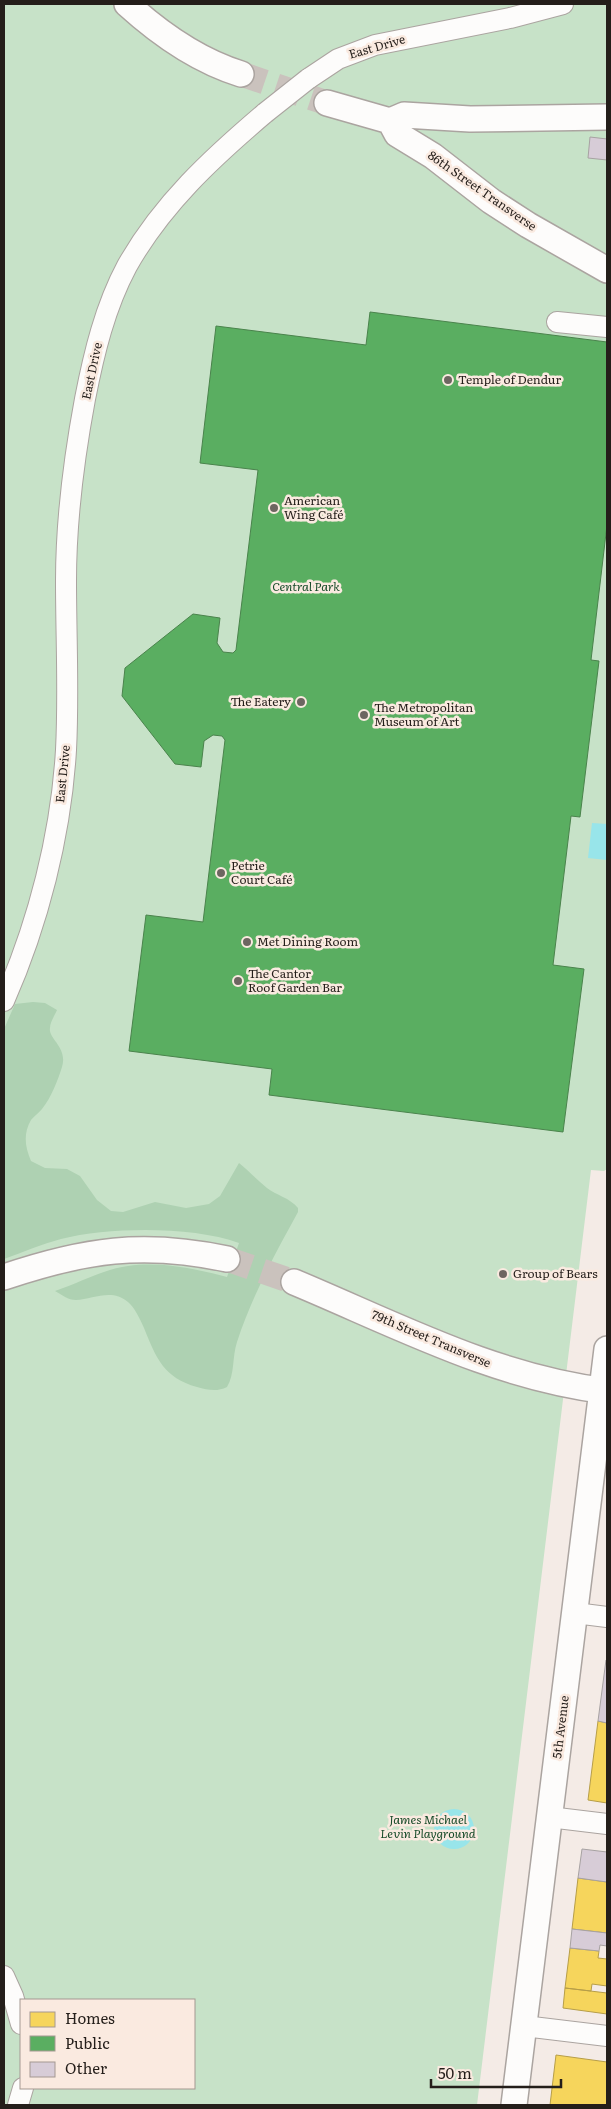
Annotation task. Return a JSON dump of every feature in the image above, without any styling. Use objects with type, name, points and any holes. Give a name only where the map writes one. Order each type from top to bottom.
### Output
[{"type":"main road","points":[[127,4],[190,51],[224,69],[242,74]]},
{"type":"main road","points":[[327,103],[390,121],[404,115],[470,119],[607,117]]},
{"type":"main road","name":"86th Street Transverse","points":[[390,121],[397,134],[433,156],[491,201],[528,225],[607,270]]},
{"type":"main road","points":[[4,1278],[53,1261],[110,1251],[168,1250],[227,1259]]},
{"type":"main road","name":"79th Street Transverse","points":[[294,1282],[430,1342],[488,1364],[553,1382],[605,1390]]},
{"type":"main road","name":"5th Avenue","points":[[514,2105],[575,1613],[605,1390],[607,1349]]},
{"type":"street","name":"East Drive","points":[[4,1001],[23,954],[36,911],[50,858],[63,782],[68,695],[66,580],[68,528],[82,415],[100,332],[127,267],[162,215],[205,166],[308,79],[338,59],[375,45],[510,18],[562,4]]},
{"type":"street","points":[[557,322],[607,328]]},
{"type":"street","points":[[575,1613],[607,1617]]},
{"type":"street","points":[[550,1817],[607,1824]]},
{"type":"street","points":[[4,1976],[9,1998],[20,2022]]},
{"type":"street","points":[[524,2026],[607,2036]]},
{"type":"street","points":[[18,2105],[22,2089]]},
{"type":"green space","name":"Central Park","points":[[4,4],[607,4],[607,1169],[604,1171],[591,1170],[477,2105],[4,2105]]},
{"type":"green space","points":[[45,1003],[57,1010],[51,1023],[50,1032],[60,1049],[63,1060],[51,1094],[45,1105],[28,1125],[26,1146],[31,1161],[45,1168],[67,1169],[80,1176],[97,1200],[111,1211],[123,1212],[155,1202],[186,1208],[209,1204],[220,1196],[239,1163],[267,1188],[298,1208],[298,1212],[250,1308],[237,1342],[230,1382],[223,1389],[209,1390],[201,1388],[176,1378],[169,1372],[157,1357],[135,1310],[122,1298],[102,1295],[73,1300],[55,1291],[110,1270],[140,1265],[166,1265],[227,1277],[239,1243],[220,1237],[175,1231],[103,1232],[61,1239],[4,1259],[4,1029],[15,1004]]},
{"type":"water","points":[[592,823],[607,824],[607,860],[588,858]]},
{"type":"water","points":[[458,1809],[465,1812],[471,1818],[474,1829],[473,1837],[465,1846],[458,1849],[450,1849],[443,1846],[435,1837],[434,1825],[437,1818],[446,1810]]},
{"type":"building: Homes","points":[[598,1721],[607,1723],[607,1803],[588,1800]]},
{"type":"building: Homes","points":[[578,1878],[607,1882],[607,1933],[572,1929]]},
{"type":"building: Homes","points":[[570,1948],[599,1951],[598,1958],[607,1959],[607,1986],[592,1984],[591,1991],[565,1988]]},
{"type":"building: Homes","points":[[565,1988],[607,1993],[607,2014],[563,2008]]},
{"type":"building: Homes","points":[[556,2055],[607,2062],[607,2105],[550,2105]]},
{"type":"building: Public","name":"The Metropolitan Museum of Art","points":[[370,312],[607,342],[607,525],[591,660],[599,661],[580,817],[571,816],[553,965],[584,969],[563,1132],[269,1095],[272,1069],[129,1051],[146,915],[203,922],[225,740],[222,736],[213,735],[204,741],[201,767],[175,764],[122,696],[125,668],[193,614],[220,618],[217,643],[223,652],[233,653],[236,650],[258,470],[200,463],[216,326],[366,345]]},
{"type":"building: Other","points":[[590,137],[607,139],[607,160],[588,158]]},
{"type":"building: Other","points":[[607,1660],[607,1723],[598,1721]]},
{"type":"building: Other","points":[[582,1849],[607,1852],[607,1882],[578,1878]]},
{"type":"building: Other","points":[[572,1929],[607,1933],[607,1946],[600,1945],[599,1951],[570,1948]]},
{"type":"tunnel","points":[[241,74],[327,103]]},
{"type":"tunnel","points":[[227,1259],[294,1282]]},
{"type":"place","name":"Temple of Dendur","points":[[448,380]]},
{"type":"place","name":"American Wing Café","points":[[274,508]]},
{"type":"place","name":"The Eatery","points":[[301,702]]},
{"type":"place","name":"The Metropolitan Museum of Art","points":[[364,715]]},
{"type":"place","name":"Petrie Court Café","points":[[221,873]]},
{"type":"place","name":"Met Dining Room","points":[[247,942]]},
{"type":"place","name":"The Cantor Roof Garden Bar","points":[[238,981]]},
{"type":"place","name":"Group of Bears","points":[[503,1274]]},
{"type":"park label","name":"James Michael Levin Playground","points":[[428,1827]]}]
